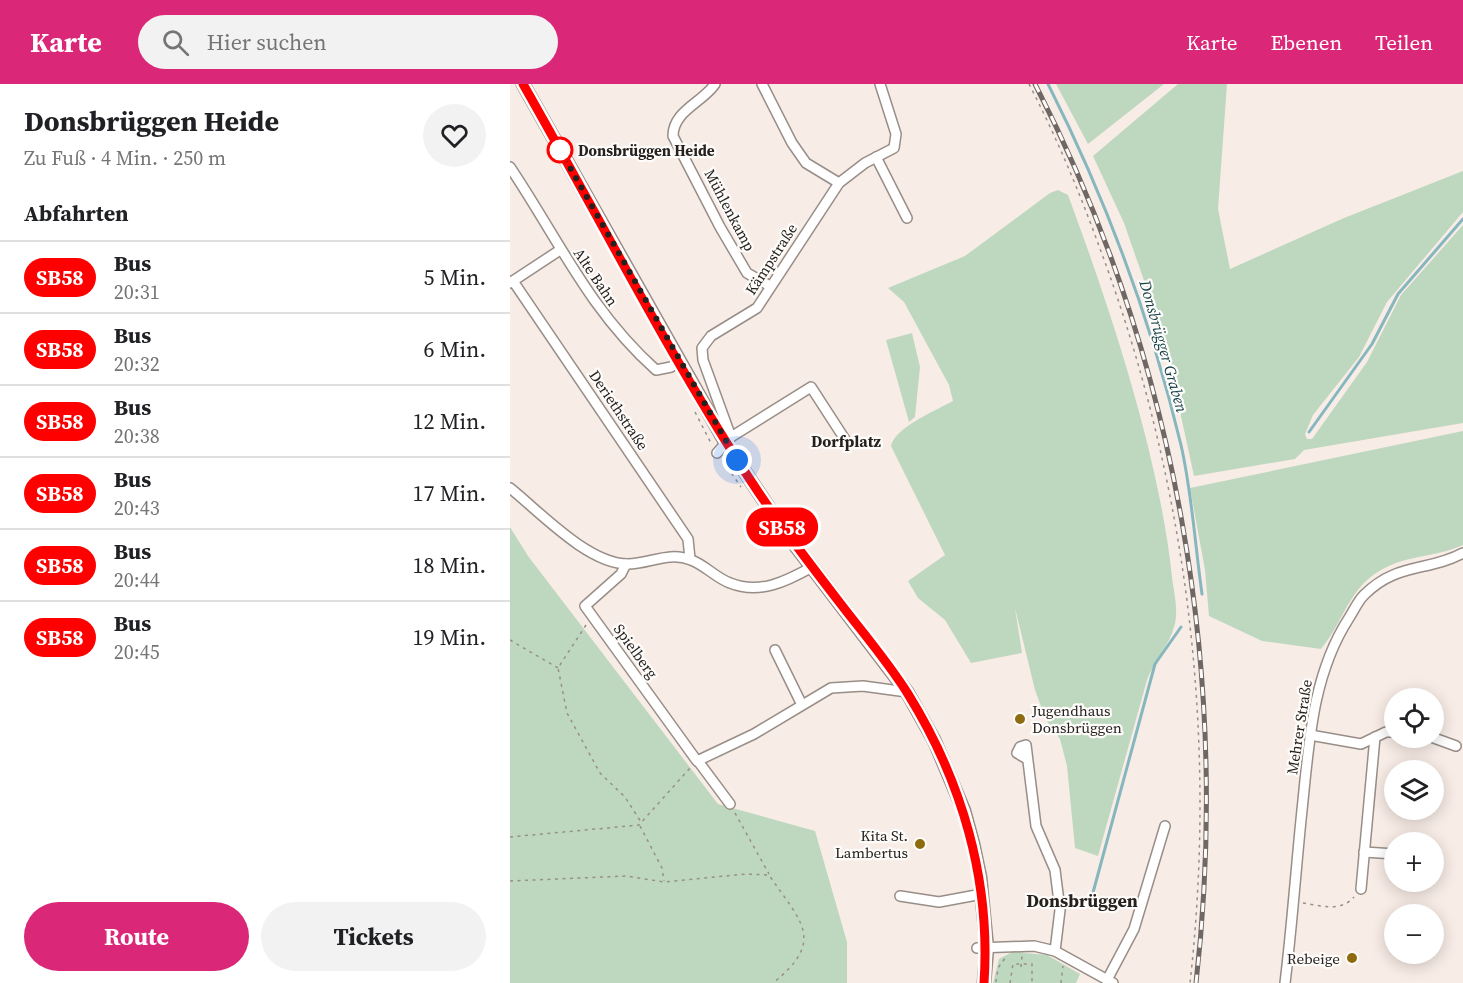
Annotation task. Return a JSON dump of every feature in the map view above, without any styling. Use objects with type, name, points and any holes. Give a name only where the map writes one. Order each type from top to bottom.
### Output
[{"type":"main road","points":[[523,84],[680,361],[729,441],[812,567],[907,692],[934,740],[964,811],[973,844],[982,894],[984,983]]},
{"type":"street","name":"Mühlenkamp","points":[[715,84],[697,104],[678,117],[673,125],[673,136],[720,227],[747,273],[770,286]]},
{"type":"street","points":[[762,84],[792,143],[806,163],[839,183]]},
{"type":"street","name":"Kämpstraße","points":[[729,441],[703,360],[702,348],[711,336],[757,308],[839,183],[876,157],[894,148],[897,142],[880,84]]},
{"type":"street","points":[[876,157],[906,218]]},
{"type":"street","name":"Alte Bahn","points":[[510,167],[560,250],[602,314],[626,344],[656,370],[671,367],[680,361]]},
{"type":"street","points":[[512,282],[560,250]]},
{"type":"street","name":"Deriethstraße","points":[[512,282],[688,539],[690,559]]},
{"type":"street","points":[[717,453],[729,441],[811,387],[846,441]]},
{"type":"street","points":[[510,488],[580,545],[609,561],[626,564],[665,556],[690,559],[729,583],[748,587],[767,587],[783,582],[812,567]]},
{"type":"street","name":"Mehrer Straße","points":[[1285,983],[1310,735],[1320,682],[1328,659],[1339,633],[1363,596],[1388,575],[1463,553]]},
{"type":"street","points":[[592,615],[585,606],[621,574],[626,564]]},
{"type":"street","name":"Spielberg","points":[[592,615],[730,804]]},
{"type":"street","points":[[775,650],[802,705]]},
{"type":"street","points":[[698,761],[754,734],[831,688],[863,686],[907,692]]},
{"type":"street","points":[[1310,735],[1360,744],[1384,733]]},
{"type":"street","points":[[1361,889],[1375,737]]},
{"type":"street","points":[[1444,742],[1456,746]]},
{"type":"street","points":[[1027,759],[1036,826],[1056,880],[1060,910],[1055,951]]},
{"type":"street","points":[[982,948],[1055,951],[1110,982],[1134,929],[1165,826]]},
{"type":"street","points":[[1364,852],[1384,853]]},
{"type":"street","points":[[900,896],[939,902],[982,894]]},
{"type":"path","points":[[1029,84],[1089,219],[1130,333],[1160,439],[1181,551],[1194,668],[1200,768],[1198,880],[1190,983]]},
{"type":"path","points":[[592,615],[558,668],[567,713],[600,773],[625,797],[640,823],[662,868],[664,882]]},
{"type":"path","points":[[510,640],[558,668]]},
{"type":"path","points":[[510,837],[640,823],[698,761]]},
{"type":"path","points":[[730,804],[769,875],[805,929],[804,950],[790,970],[774,983]]},
{"type":"path","points":[[510,881],[626,876],[664,882],[746,874],[769,875]]},
{"type":"path","points":[[1293,902],[1332,907],[1348,904],[1361,889]]},
{"type":"path","points":[[1022,950],[1031,955]]},
{"type":"path","points":[[1021,965],[1022,950]]},
{"type":"path","points":[[996,983],[1001,960],[1022,950]]},
{"type":"path","points":[[1061,983],[1066,956]]},
{"type":"path","points":[[1010,983],[1013,964],[1032,964],[1032,983]]},
{"type":"green space","points":[[1056,84],[1164,84],[1088,144]]},
{"type":"green space","points":[[1178,84],[1227,84],[1218,209],[1230,269],[1344,218],[1463,171],[1463,212],[1387,302],[1359,357],[1313,415],[1305,434],[1307,439],[1312,439],[1367,362],[1401,295],[1463,225],[1463,423],[1304,450],[1295,459],[1194,476],[1164,338],[1124,223],[1093,156]]},
{"type":"green space","points":[[1058,190],[1068,195],[1101,286],[1145,433],[1166,530],[1176,609],[1172,633],[1147,680],[1098,856],[1075,848],[1067,766],[1060,739],[1046,720],[1035,690],[1015,608],[1022,653],[971,663],[945,620],[918,598],[908,581],[945,555],[891,446],[894,439],[908,426],[953,401],[949,385],[904,302],[888,288],[965,256],[1050,193]]},
{"type":"green space","points":[[912,333],[920,367],[915,417],[909,422],[886,340]]},
{"type":"green space","points":[[1463,431],[1463,545],[1396,563],[1380,570],[1359,589],[1321,649],[1262,641],[1209,616],[1205,570],[1190,488]]},
{"type":"green space","points":[[510,527],[528,556],[718,804],[815,831],[847,942],[847,983],[510,983]]},
{"type":"green space","points":[[1012,952],[1047,955],[1080,974],[1076,983],[993,983],[999,959]]},
{"type":"waterway","name":"Donsbrügger Graben","points":[[1048,84],[1108,216],[1156,352],[1185,463],[1202,594]]},
{"type":"waterway","points":[[1309,432],[1372,344],[1398,294],[1463,219]]},
{"type":"waterway","name":"Donsbrügger Graben","points":[[1091,900],[1155,664],[1181,627]]},
{"type":"railway","points":[[1035,84],[1084,189],[1125,298],[1158,409],[1182,522],[1198,636],[1206,751],[1205,867],[1196,983]]},
{"type":"bus line","name":"SB58","points":[[523,84],[727,445],[785,532],[907,692],[934,740],[964,811],[980,877],[987,948],[984,983]]},
{"type":"place","name":"Donsbrüggen Heide","points":[[560,150]]},
{"type":"place","name":"Jugendhaus Donsbrüggen","points":[[1020,719]]},
{"type":"place","name":"Kita St. Lambertus","points":[[920,844]]},
{"type":"place","name":"Rebeige","points":[[1352,958]]},
{"type":"district","name":"Dorfplatz","points":[[846,441]]},
{"type":"district","name":"Donsbrüggen","points":[[1082,900]]},
{"type":"route","points":[[560,150],[737,460]]}]
